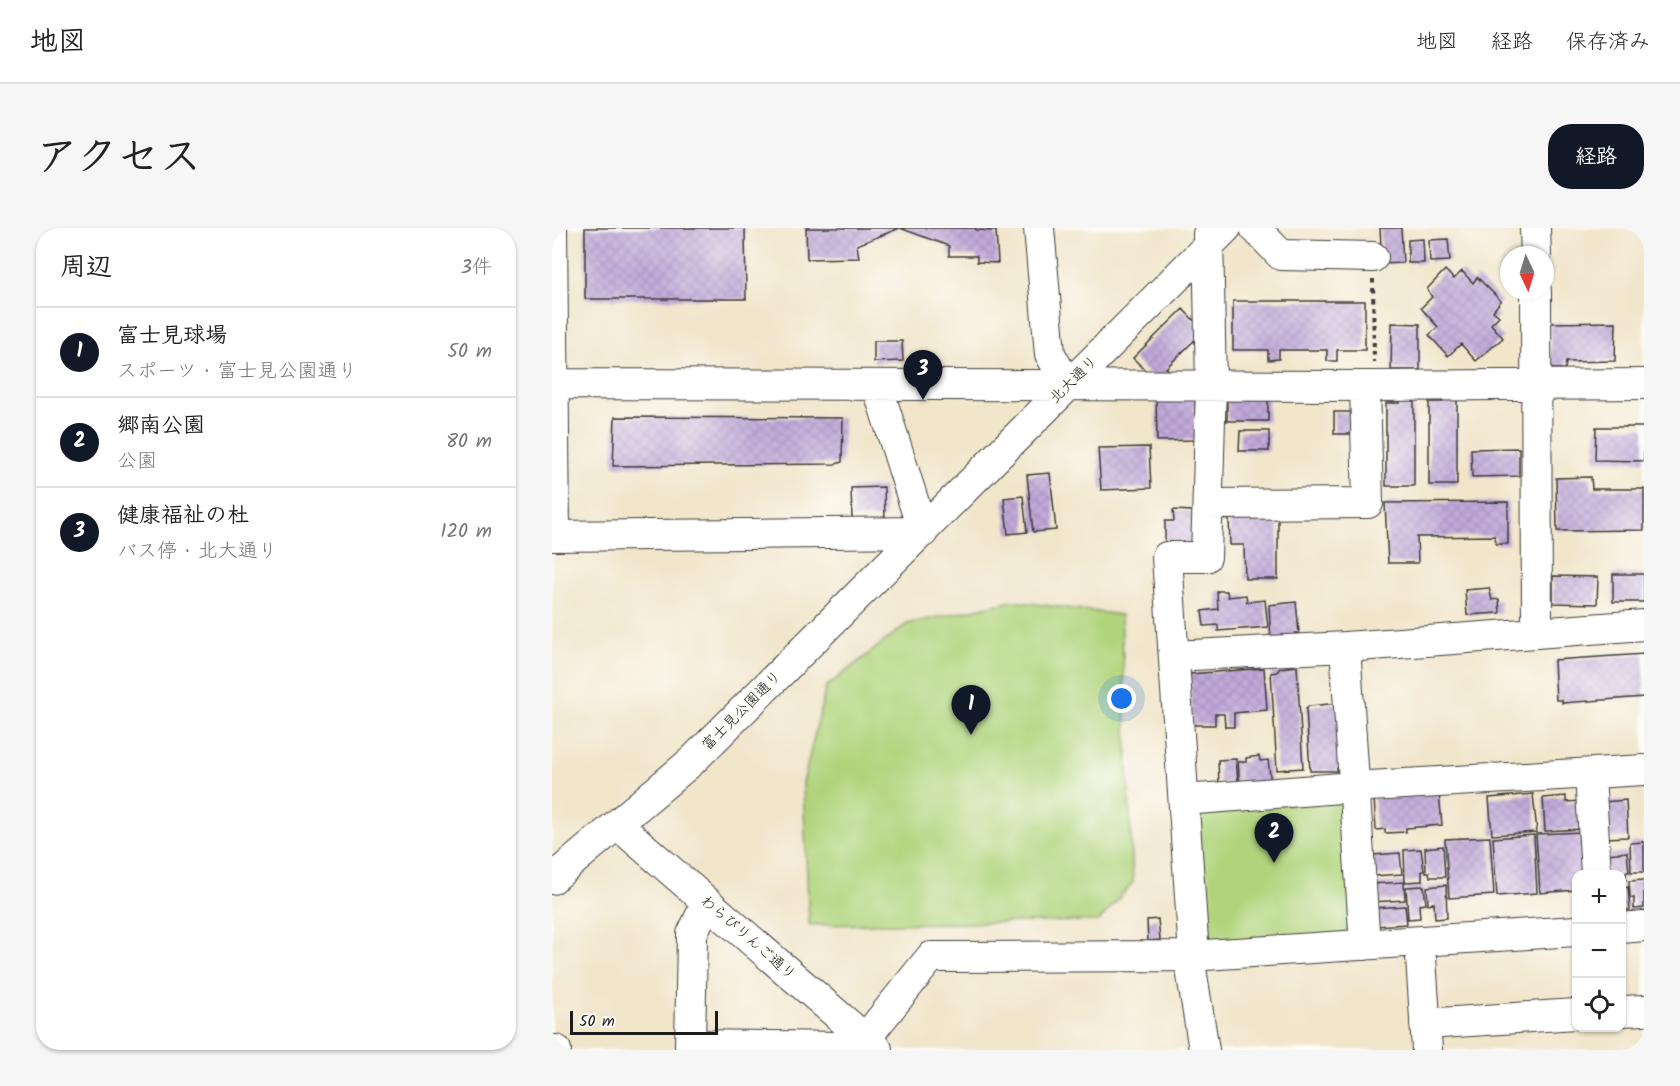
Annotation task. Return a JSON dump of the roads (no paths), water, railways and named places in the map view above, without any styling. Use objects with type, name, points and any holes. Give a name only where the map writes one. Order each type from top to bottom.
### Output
[{"type":"street","points":[[552,228],[554,536],[923,532],[877,385]]},
{"type":"street","points":[[1039,228],[1050,354],[1068,386]]},
{"type":"street","points":[[1255,228],[1281,255],[1372,257]]},
{"type":"street","points":[[1535,228],[1536,246]]},
{"type":"street","points":[[1204,1050],[1192,956],[1167,557],[1206,557],[1214,234]]},
{"type":"street","name":"北大通り","points":[[923,532],[1214,234]]},
{"type":"street","points":[[1536,300],[1537,632]]},
{"type":"street","points":[[553,384],[1068,386],[1644,384]]},
{"type":"street","points":[[1208,504],[1368,503],[1370,386]]},
{"type":"street","name":"富士見公園通り","points":[[552,879],[692,761],[923,532]]},
{"type":"street","points":[[1174,656],[1345,647],[1644,625]]},
{"type":"street","points":[[1345,647],[1365,945]]},
{"type":"street","points":[[1184,800],[1353,787],[1644,770]]},
{"type":"street","points":[[1590,774],[1596,870]]},
{"type":"street","name":"わらびりんご通り","points":[[618,825],[871,1044]]},
{"type":"street","points":[[707,902],[692,934],[690,1047],[841,1047],[871,1044],[931,957],[1192,956],[1572,931]]},
{"type":"street","points":[[1626,928],[1644,926]]},
{"type":"street","points":[[1420,942],[1426,1037],[1572,1015]]},
{"type":"street","points":[[1626,1011],[1644,1010]]},
{"type":"place","name":"健康福祉の杜","points":[[923,400]]},
{"type":"place","name":"富士見球場","points":[[971,735]]},
{"type":"place","name":"郷南公園","points":[[1274,863]]}]
